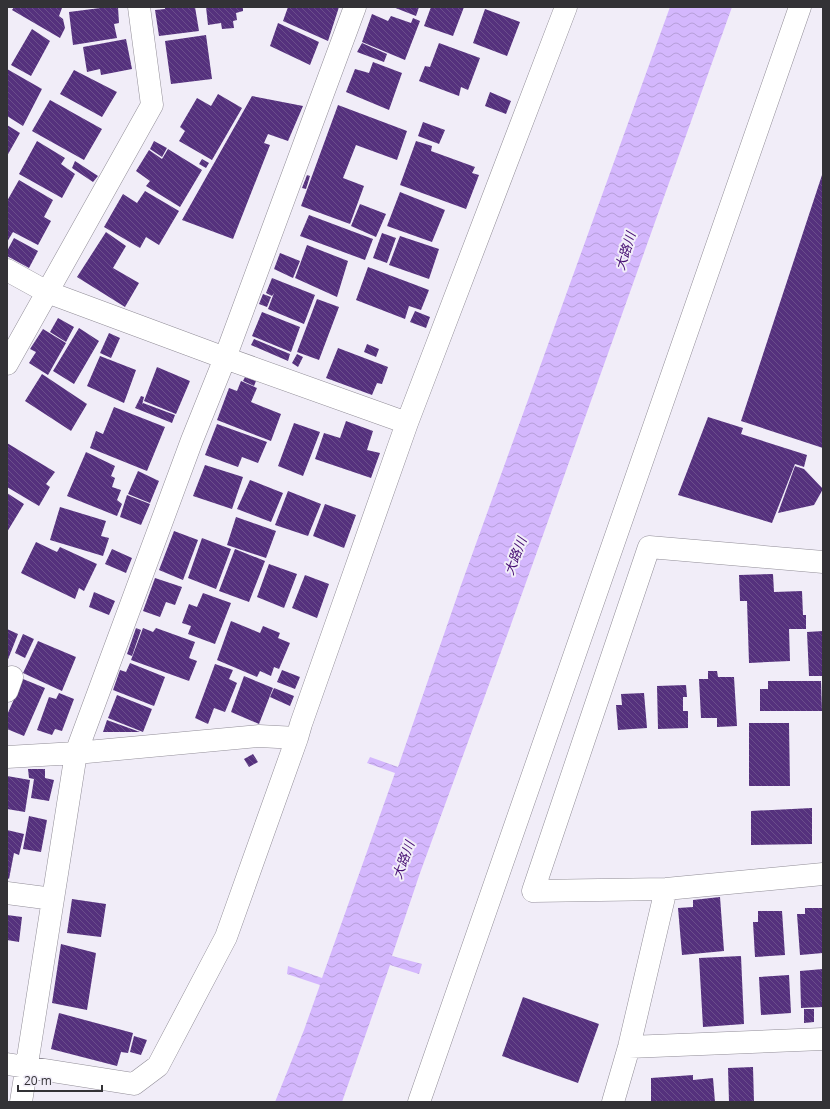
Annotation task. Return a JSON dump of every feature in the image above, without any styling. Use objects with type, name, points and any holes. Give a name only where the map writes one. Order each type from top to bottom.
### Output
[{"type":"street","points":[[7,364],[152,105],[139,7]]},
{"type":"street","points":[[21,1102],[17,1066],[53,899],[76,753],[355,7]]},
{"type":"street","points":[[17,1066],[134,1084],[158,1066],[226,937],[298,738],[301,724],[407,423],[566,7]]},
{"type":"street","points":[[419,1102],[800,7]]},
{"type":"street","points":[[7,270],[47,292],[407,423]]},
{"type":"street","points":[[823,562],[649,547],[533,891],[666,889],[823,874]]},
{"type":"street","points":[[7,757],[76,753],[259,736],[298,738]]},
{"type":"street","points":[[613,1102],[629,1047],[666,889]]},
{"type":"street","points":[[7,893],[53,899]]},
{"type":"street","points":[[629,1047],[823,1039]]},
{"type":"water","name":"大路川","points":[[670,7],[732,7],[509,630],[420,873],[392,956],[422,964],[419,974],[390,965],[342,1102],[275,1102],[304,1030],[320,985],[287,974],[288,966],[322,978],[395,773],[367,763],[370,757],[398,767],[460,588]]},
{"type":"building","points":[[14,7],[61,7],[59,16],[63,19],[65,28],[60,38],[12,10]]},
{"type":"building","points":[[118,7],[119,23],[114,24],[117,38],[73,45],[69,12]]},
{"type":"building","points":[[165,7],[195,7],[199,31],[159,36],[155,10],[165,9]]},
{"type":"building","points":[[206,7],[243,7],[243,11],[236,13],[237,20],[233,21],[234,28],[222,29],[221,23],[208,25]]},
{"type":"building","points":[[288,7],[339,7],[328,41],[283,21]]},
{"type":"building","points":[[393,7],[419,7],[416,16]]},
{"type":"building","points":[[431,7],[464,7],[453,36],[424,26]]},
{"type":"building","points":[[485,9],[520,22],[507,56],[473,43]]},
{"type":"building","points":[[372,14],[388,21],[391,16],[411,23],[413,18],[420,21],[405,60],[362,42]]},
{"type":"building","points":[[278,23],[319,42],[310,65],[270,46]]},
{"type":"building","points":[[32,29],[50,41],[31,76],[11,65]]},
{"type":"building","points":[[206,35],[212,79],[171,84],[165,41]]},
{"type":"building","points":[[126,39],[132,69],[101,75],[100,69],[87,72],[83,47]]},
{"type":"building","points":[[362,43],[387,54],[384,62],[357,52]]},
{"type":"building","points":[[439,43],[480,58],[468,90],[461,87],[459,96],[419,81],[425,66],[430,67]]},
{"type":"building","points":[[373,62],[402,73],[389,110],[346,92],[355,69],[369,73]]},
{"type":"building","points":[[7,69],[42,89],[23,126],[7,116]]},
{"type":"building","points":[[74,70],[117,92],[102,117],[60,94]]},
{"type":"building","points":[[490,92],[511,101],[506,114],[485,106]]},
{"type":"building","points":[[218,94],[242,108],[212,160],[179,141],[185,131],[180,127],[197,98],[211,106]]},
{"type":"building","points":[[252,96],[303,106],[288,141],[268,134],[264,143],[270,145],[233,239],[182,220]]},
{"type":"building","points":[[50,100],[102,129],[84,160],[32,131]]},
{"type":"building","points":[[338,105],[407,131],[397,160],[356,145],[343,178],[364,186],[350,224],[301,206]]},
{"type":"building","points":[[423,122],[445,130],[439,144],[418,136]]},
{"type":"building","points":[[7,125],[20,133],[7,156]]},
{"type":"building","points":[[37,141],[65,158],[61,164],[75,174],[62,198],[19,174]]},
{"type":"building","points":[[154,141],[167,148],[162,157],[150,149]]},
{"type":"building","points":[[416,141],[432,146],[431,151],[475,167],[472,173],[479,175],[466,209],[400,185]]},
{"type":"building","points":[[168,149],[202,170],[180,207],[146,186],[150,181],[136,171],[149,150],[162,159]]},
{"type":"building","points":[[202,159],[209,163],[206,168],[199,164]]},
{"type":"building","points":[[75,161],[98,176],[93,182],[72,168]]},
{"type":"building","points":[[823,172],[823,448],[741,421]]},
{"type":"building","points":[[307,175],[310,176],[306,189],[302,188]]},
{"type":"building","points":[[19,180],[53,200],[44,217],[51,221],[38,245],[13,232],[7,242],[7,201]]},
{"type":"building","points":[[145,191],[179,211],[159,245],[146,237],[140,248],[104,227],[123,194],[137,203]]},
{"type":"building","points":[[400,192],[445,210],[432,242],[387,226]]},
{"type":"building","points":[[360,204],[386,214],[376,237],[351,226]]},
{"type":"building","points":[[309,215],[373,239],[365,260],[300,236]]},
{"type":"building","points":[[106,232],[126,246],[113,268],[139,283],[125,307],[77,277]]},
{"type":"building","points":[[382,233],[396,238],[387,263],[373,258]]},
{"type":"building","points":[[400,236],[439,249],[429,279],[389,265]]},
{"type":"building","points":[[14,238],[38,251],[29,268],[7,256],[7,251]]},
{"type":"building","points":[[307,245],[348,261],[337,297],[295,278]]},
{"type":"building","points":[[280,253],[300,261],[293,278],[274,269]]},
{"type":"building","points":[[368,267],[429,290],[421,310],[409,306],[405,319],[356,300]]},
{"type":"building","points":[[272,278],[315,295],[304,324],[268,309],[274,293],[272,296],[266,293]]},
{"type":"building","points":[[263,294],[271,297],[267,307],[259,304]]},
{"type":"building","points":[[317,299],[339,307],[319,360],[297,352]]},
{"type":"building","points":[[415,311],[430,317],[426,328],[410,322]]},
{"type":"building","points":[[262,312],[300,327],[291,352],[252,336]]},
{"type":"building","points":[[58,318],[74,327],[66,342],[50,332]]},
{"type":"building","points":[[79,328],[99,341],[74,384],[53,371]]},
{"type":"building","points":[[43,329],[66,343],[48,375],[29,363],[36,352],[30,349]]},
{"type":"building","points":[[109,333],[120,338],[111,358],[100,353]]},
{"type":"building","points":[[254,339],[290,354],[288,361],[251,345]]},
{"type":"building","points":[[367,344],[379,349],[376,357],[364,352]]},
{"type":"building","points":[[338,348],[388,367],[382,384],[377,383],[372,395],[326,378]]},
{"type":"building","points":[[297,354],[303,357],[298,367],[292,363]]},
{"type":"building","points":[[100,356],[136,370],[124,403],[87,386]]},
{"type":"building","points":[[157,367],[190,381],[176,414],[144,401]]},
{"type":"building","points":[[42,374],[87,404],[71,431],[25,401]]},
{"type":"building","points":[[245,377],[256,381],[254,386],[243,381]]},
{"type":"building","points":[[241,381],[257,388],[251,402],[281,414],[271,441],[217,420],[229,388],[237,391]]},
{"type":"building","points":[[141,396],[144,397],[142,405],[143,403],[175,415],[172,423],[135,408]]},
{"type":"building","points":[[114,407],[165,427],[147,471],[90,448],[96,431],[103,434]]},
{"type":"building","points":[[708,417],[743,428],[741,434],[807,455],[804,467],[795,464],[772,523],[678,495]]},
{"type":"building","points":[[346,421],[373,431],[367,450],[380,453],[371,478],[315,459],[324,433],[340,438]]},
{"type":"building","points":[[294,423],[320,432],[303,476],[278,466]]},
{"type":"building","points":[[217,424],[267,442],[258,463],[242,457],[238,467],[205,455]]},
{"type":"building","points":[[7,443],[55,472],[46,484],[50,487],[39,506],[7,487]]},
{"type":"building","points":[[86,452],[115,466],[111,476],[115,478],[112,487],[121,490],[117,500],[122,504],[117,516],[67,496]]},
{"type":"building","points":[[205,465],[243,477],[232,509],[193,496]]},
{"type":"building","points":[[795,466],[804,469],[823,489],[814,505],[778,513]]},
{"type":"building","points":[[138,471],[159,481],[150,503],[128,494]]},
{"type":"building","points":[[250,480],[283,493],[271,522],[237,509]]},
{"type":"building","points":[[288,491],[321,504],[308,536],[275,525]]},
{"type":"building","points":[[7,493],[24,504],[7,532]]},
{"type":"building","points":[[127,495],[150,504],[141,525],[120,517]]},
{"type":"building","points":[[325,504],[356,515],[344,548],[313,536]]},
{"type":"building","points":[[60,507],[106,521],[101,536],[109,538],[103,556],[50,540]]},
{"type":"building","points":[[236,517],[276,531],[266,558],[227,545]]},
{"type":"building","points":[[174,531],[198,540],[183,580],[159,570]]},
{"type":"building","points":[[202,538],[231,549],[216,589],[188,578]]},
{"type":"building","points":[[36,542],[57,552],[60,547],[97,564],[84,591],[79,588],[75,599],[21,573]]},
{"type":"building","points":[[112,549],[132,558],[126,573],[105,564]]},
{"type":"building","points":[[235,549],[265,561],[249,602],[219,591]]},
{"type":"building","points":[[269,564],[297,574],[284,608],[257,597]]},
{"type":"building","points":[[773,574],[774,592],[802,591],[803,615],[806,615],[806,629],[789,629],[790,661],[749,663],[747,601],[740,601],[739,575]]},
{"type":"building","points":[[305,575],[329,584],[317,618],[292,608]]},
{"type":"building","points":[[155,578],[182,587],[175,605],[166,602],[160,617],[143,611]]},
{"type":"building","points":[[94,592],[115,601],[109,615],[89,607]]},
{"type":"building","points":[[203,593],[231,603],[215,644],[188,634],[191,626],[182,623],[189,604],[197,607]]},
{"type":"building","points":[[231,621],[260,633],[263,626],[280,633],[278,638],[290,643],[279,669],[274,667],[271,676],[260,671],[257,677],[217,660]]},
{"type":"building","points":[[136,628],[141,630],[132,656],[127,654]]},
{"type":"building","points":[[143,628],[153,632],[156,628],[195,642],[189,658],[197,661],[189,681],[131,660]]},
{"type":"building","points":[[7,629],[18,634],[7,662]]},
{"type":"building","points":[[823,631],[823,676],[809,676],[807,632]]},
{"type":"building","points":[[23,634],[34,639],[25,658],[15,653]]},
{"type":"building","points":[[38,641],[76,657],[62,691],[23,673]]},
{"type":"building","points":[[130,663],[165,677],[154,706],[113,690],[120,670],[126,672]]},
{"type":"building","points":[[215,664],[233,670],[229,679],[237,683],[225,712],[214,708],[208,724],[195,718]]},
{"type":"building","points":[[282,670],[300,677],[295,689],[277,682]]},
{"type":"building","points":[[708,671],[717,671],[718,677],[734,677],[737,726],[717,727],[717,718],[701,718],[699,679],[708,679]]},
{"type":"building","points":[[244,676],[273,688],[259,724],[231,712]]},
{"type":"building","points":[[23,679],[45,688],[24,736],[7,729],[7,715]]},
{"type":"building","points":[[768,681],[821,681],[822,711],[760,711],[760,689],[768,689]]},
{"type":"building","points":[[686,685],[687,697],[683,697],[683,711],[688,711],[688,728],[658,729],[657,686]]},
{"type":"building","points":[[274,688],[294,696],[290,706],[270,697]]},
{"type":"building","points":[[59,693],[74,699],[62,731],[55,729],[52,735],[37,730],[49,697],[56,699]]},
{"type":"building","points":[[644,693],[647,728],[618,730],[616,705],[622,705],[621,694]]},
{"type":"building","points":[[117,695],[152,709],[143,732],[108,718]]},
{"type":"building","points":[[107,720],[140,732],[103,732]]},
{"type":"building","points":[[749,723],[789,723],[790,786],[749,786]]},
{"type":"building","points":[[253,754],[258,762],[249,767],[244,759]]},
{"type":"building","points":[[28,769],[45,769],[45,778],[54,780],[49,801],[31,798],[34,779],[29,778]]},
{"type":"building","points":[[7,776],[30,780],[25,812],[7,809]]},
{"type":"building","points":[[812,808],[812,844],[751,845],[751,811]]},
{"type":"building","points":[[29,816],[47,820],[41,852],[23,849]]},
{"type":"building","points":[[7,830],[24,834],[19,855],[14,853],[9,879],[7,878]]},
{"type":"building","points":[[720,897],[724,951],[682,955],[678,908],[693,907],[693,900]]},
{"type":"building","points":[[72,899],[106,904],[101,937],[67,933]]},
{"type":"building","points":[[805,908],[823,908],[823,953],[800,955],[797,914],[805,914]]},
{"type":"building","points":[[758,911],[782,911],[785,955],[755,957],[753,922],[758,922]]},
{"type":"building","points":[[7,915],[22,917],[19,942],[7,940]]},
{"type":"building","points":[[61,944],[96,953],[87,1010],[52,1003]]},
{"type":"building","points":[[741,956],[744,1024],[703,1027],[699,958]]},
{"type":"building","points":[[823,969],[823,1007],[801,1008],[800,971]]},
{"type":"building","points":[[789,975],[791,1013],[761,1015],[759,977]]},
{"type":"building","points":[[523,997],[599,1024],[578,1083],[502,1056]]},
{"type":"building","points":[[804,1009],[814,1009],[814,1022],[804,1023]]},
{"type":"building","points":[[59,1013],[133,1033],[128,1053],[121,1052],[117,1066],[51,1049]]},
{"type":"building","points":[[134,1036],[147,1040],[141,1055],[130,1052]]},
{"type":"building","points":[[753,1067],[754,1102],[729,1102],[728,1068]]},
{"type":"building","points":[[693,1075],[693,1080],[713,1078],[715,1102],[651,1102],[651,1078]]}]
